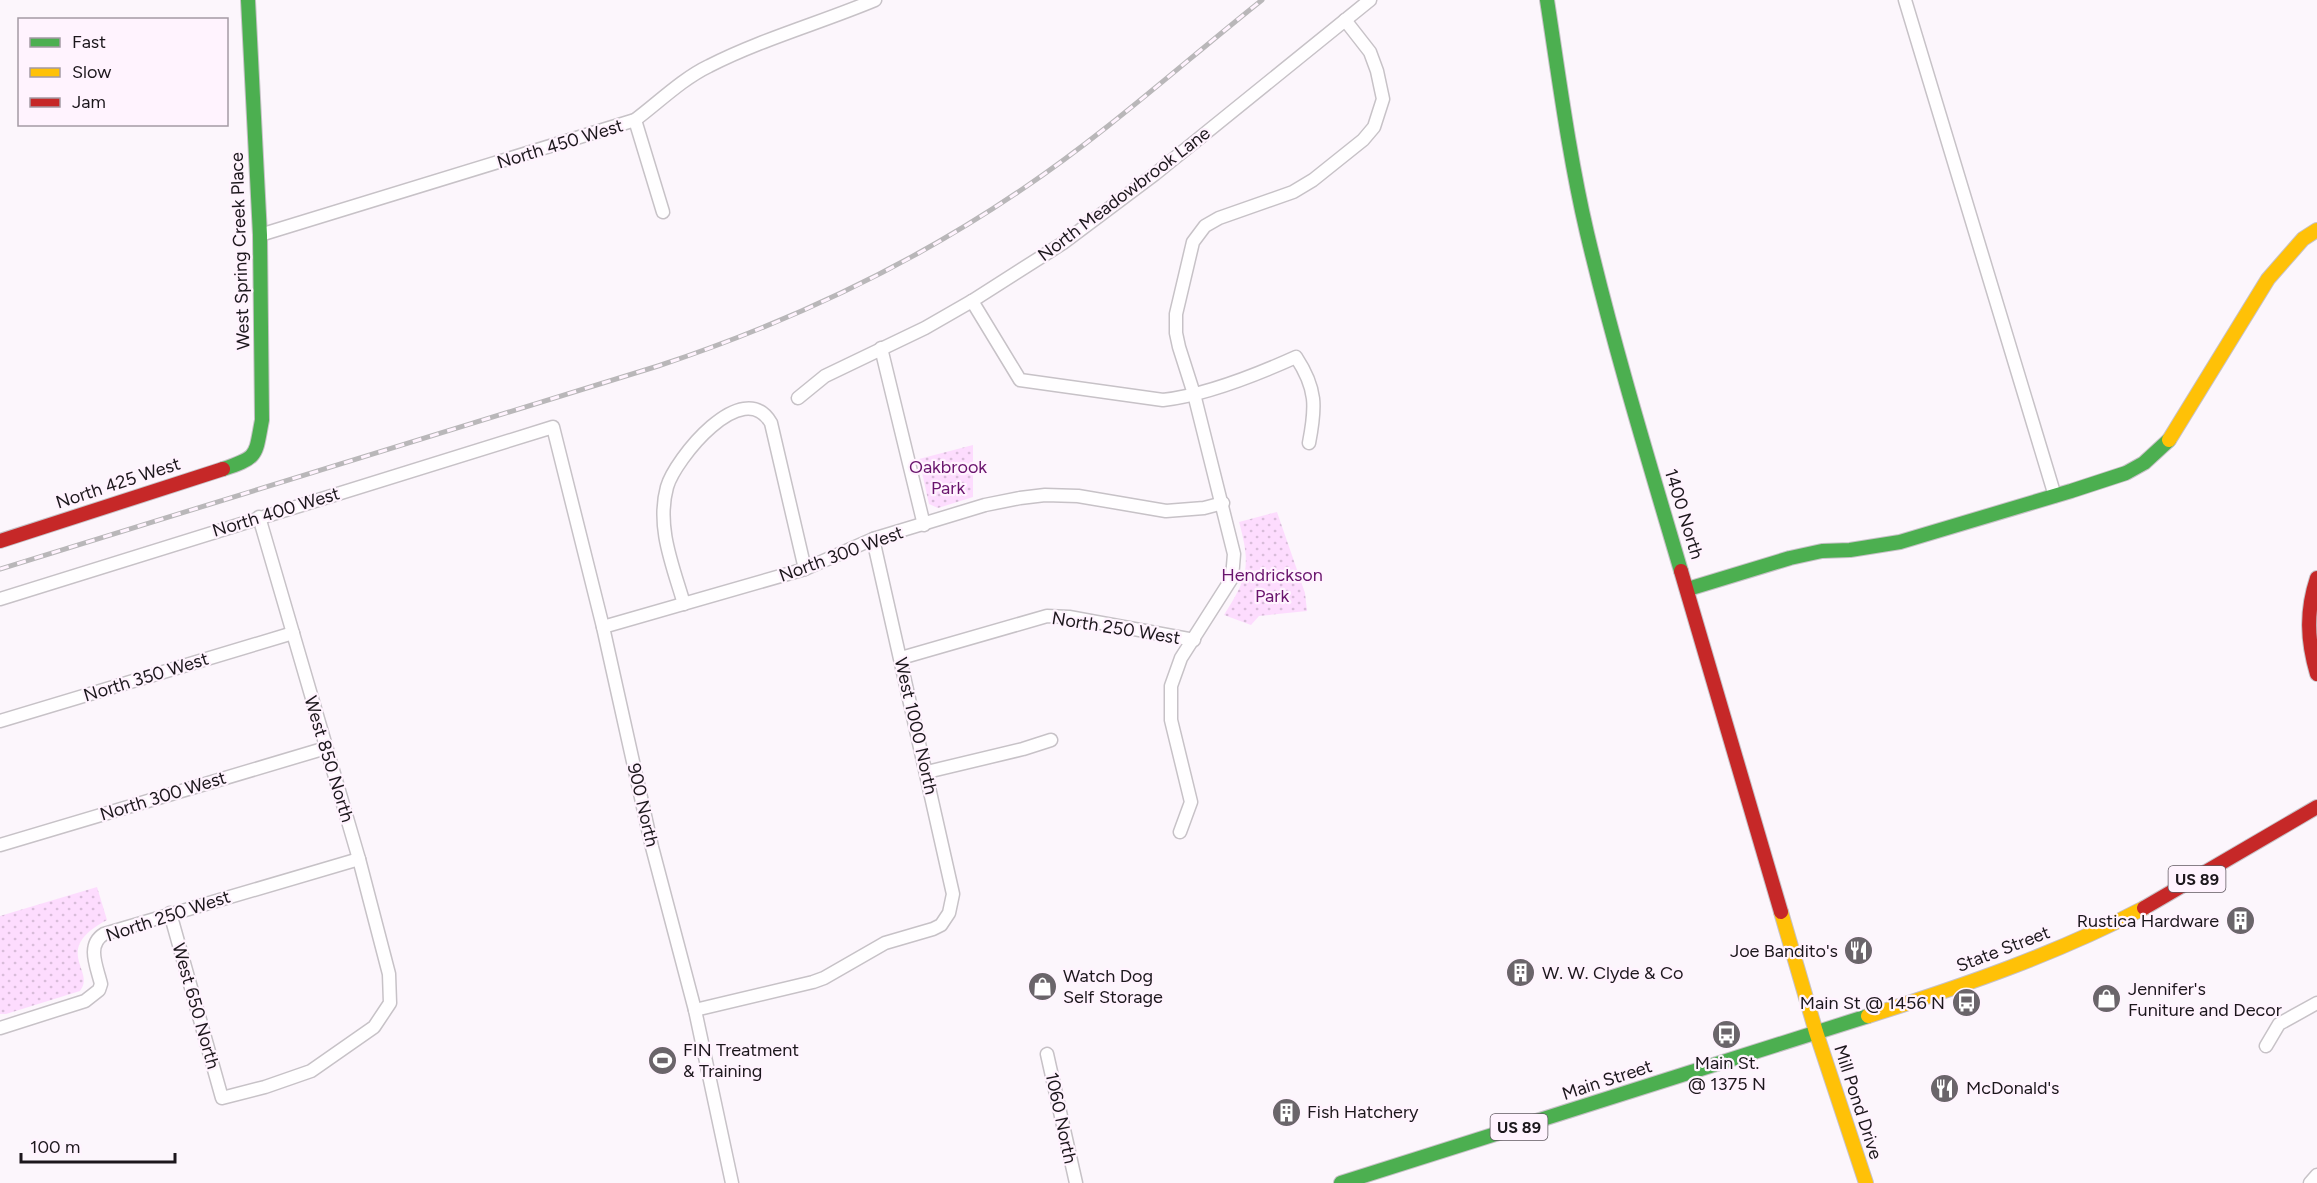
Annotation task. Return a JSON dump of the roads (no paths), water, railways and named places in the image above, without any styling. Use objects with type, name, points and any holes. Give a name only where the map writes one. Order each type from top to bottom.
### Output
[{"type":"main road","name":"West Spring Creek Place","points":[[248,0],[260,235],[262,420],[256,450],[248,461]]},
{"type":"main road","name":"1400 North","points":[[1547,0],[1587,232],[1619,360],[1816,1032]]},
{"type":"main road","points":[[1688,589],[1790,558],[1822,551],[1850,550],[1900,542],[2055,496],[2126,473],[2144,463],[2172,437],[2268,279],[2303,239],[2317,230]]},
{"type":"main road","name":"North 425 West","points":[[0,540],[248,461]]},
{"type":"main road","points":[[2317,578],[2309,599],[2308,647],[2317,674]]},
{"type":"main road","name":"State Street","points":[[1816,1032],[1916,1001],[2010,968],[2090,935],[2161,900],[2317,807]]},
{"type":"main road","name":"Main Street","points":[[1341,1183],[1816,1032]]},
{"type":"main road","name":"Mill Pond Drive","points":[[1816,1032],[1866,1183]]},
{"type":"street","name":"North 450 West","points":[[260,235],[635,120],[708,66],[875,0]]},
{"type":"street","name":"North Meadowbrook Lane","points":[[798,398],[825,376],[925,328],[972,301],[1081,230],[1155,174],[1370,0]]},
{"type":"street","points":[[1905,0],[2055,496]]},
{"type":"street","points":[[1180,832],[1191,802],[1171,720],[1171,686],[1181,658],[1232,579],[1234,554],[1194,394],[1179,347],[1176,314],[1193,242],[1205,226],[1219,218],[1293,192],[1313,180],[1363,140],[1374,127],[1383,99],[1370,52],[1345,20]]},
{"type":"street","points":[[635,120],[663,212]]},
{"type":"street","points":[[972,301],[1020,380],[1163,400],[1194,394],[1269,369],[1296,357],[1306,372],[1316,408],[1309,443]]},
{"type":"street","points":[[881,348],[924,525]]},
{"type":"street","points":[[684,604],[665,537],[663,520],[667,488],[676,467],[708,430],[720,419],[742,410],[763,413],[771,423],[805,569]]},
{"type":"street","name":"North 400 West","points":[[0,599],[553,427]]},
{"type":"street","name":"900 North","points":[[553,427],[603,627],[652,847],[695,1010],[732,1183]]},
{"type":"street","name":"North 300 West","points":[[603,627],[805,569],[873,539],[985,505],[1045,495],[1078,496],[1166,511],[1204,508],[1222,503]]},
{"type":"street","name":"West 850 North","points":[[222,1098],[265,1087],[310,1071],[374,1027],[390,1003],[389,974],[359,859],[259,517]]},
{"type":"street","name":"West 1000 North","points":[[695,1010],[824,978],[885,943],[941,925],[950,913],[953,894],[873,539]]},
{"type":"street","name":"North 250 West","points":[[901,658],[1047,616],[1069,617],[1194,640]]},
{"type":"street","name":"North 350 West","points":[[0,721],[292,633]]},
{"type":"street","points":[[927,772],[1051,740]]},
{"type":"street","name":"North 300 West","points":[[0,844],[326,748]]},
{"type":"street","name":"North 250 West","points":[[0,1028],[85,1001],[99,990],[101,984],[93,951],[98,938],[104,934],[359,859]]},
{"type":"street","name":"West 650 North","points":[[170,913],[222,1098]]},
{"type":"street","points":[[2266,1046],[2279,1024],[2317,1003]]},
{"type":"street","name":"1060 North","points":[[1047,1054],[1076,1183]]},
{"type":"street","points":[[2310,1183],[2317,1175]]},
{"type":"railway","points":[[0,569],[658,366],[801,311],[937,243],[1024,188],[1115,121],[1262,0]]},
{"type":"place","name":"Rustica Hardware","points":[[2240,921]]},
{"type":"place","name":"Joe Bandito's","points":[[1859,951]]},
{"type":"place","name":"W. W. Clyde & Co","points":[[1521,973]]},
{"type":"place","name":"Watch Dog Self Storage","points":[[1042,986]]},
{"type":"place","name":"Jennifer's Funiture and Decor","points":[[2107,999]]},
{"type":"place","name":"Main St @ 1456 N","points":[[1966,1003]]},
{"type":"place","name":"Main St. @ 1375 N","points":[[1727,1034]]},
{"type":"place","name":"FIN Treatment & Training","points":[[662,1060]]},
{"type":"place","name":"McDonald's","points":[[1945,1088]]},
{"type":"place","name":"Fish Hatchery","points":[[1286,1112]]},
{"type":"park label","name":"Oakbrook Park","points":[[948,477]]},
{"type":"park label","name":"Hendrickson Park","points":[[1272,585]]}]
